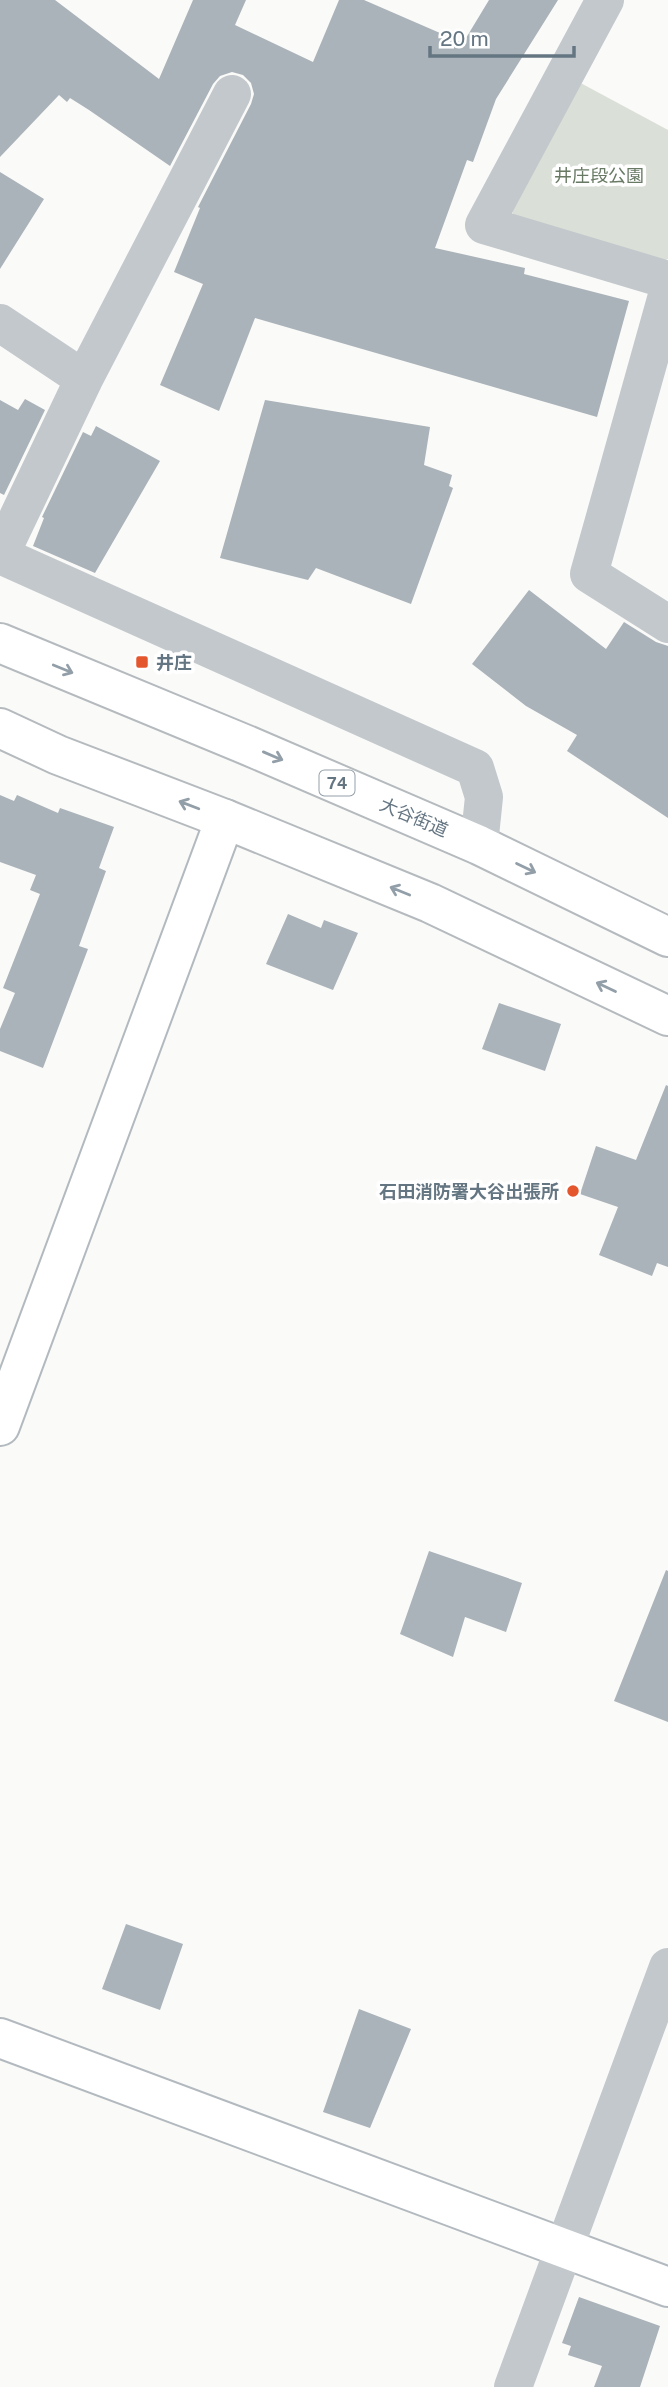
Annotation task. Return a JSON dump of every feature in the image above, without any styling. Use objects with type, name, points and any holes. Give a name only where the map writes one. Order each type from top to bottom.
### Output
[{"type":"main road","name":"大谷街道","points":[[0,643],[250,746],[479,845],[668,937]]},
{"type":"main road","points":[[0,728],[58,755],[225,819],[430,903],[668,1016]]},
{"type":"main road","points":[[0,1426],[225,819]]},
{"type":"main road","points":[[0,2038],[668,2287]]},
{"type":"street","points":[[605,0],[484,225],[668,280]]},
{"type":"street","points":[[232,94],[84,379],[0,555],[475,768],[484,797],[479,845]]},
{"type":"street","points":[[668,292],[589,574],[668,624]]},
{"type":"street","points":[[0,323],[84,379]]},
{"type":"street","points":[[513,2387],[668,1967]]},
{"type":"green space","name":"井庄段公園","points":[[575,80],[668,130],[668,259],[651,266],[514,218],[508,197]]},
{"type":"building","points":[[0,0],[55,0],[159,79],[193,0],[246,0],[235,25],[313,62],[339,0],[364,0],[463,43],[489,0],[558,0],[496,99],[473,162],[467,160],[435,248],[525,268],[524,274],[629,301],[597,417],[255,318],[219,411],[160,385],[203,284],[174,272],[200,208],[198,207],[251,104],[254,94],[251,83],[243,75],[232,72],[220,76],[213,84],[170,166],[89,110],[70,98],[67,102],[59,95],[0,157]]},
{"type":"building","points":[[0,172],[44,199],[0,269]]},
{"type":"building","points":[[25,399],[45,410],[4,495],[0,493],[0,400],[18,410]]},
{"type":"building","points":[[265,400],[430,427],[424,465],[452,475],[449,486],[453,488],[411,604],[316,568],[308,580],[220,558]]},
{"type":"building","points":[[96,426],[160,461],[95,573],[33,546],[44,518],[42,517],[83,432],[91,436]]},
{"type":"building","points":[[529,590],[606,649],[624,622],[656,642],[668,646],[668,818],[567,751],[577,735],[526,706],[472,664]]},
{"type":"building","points":[[0,795],[14,801],[17,795],[58,813],[60,808],[114,827],[99,868],[106,871],[79,946],[88,949],[43,1068],[0,1051],[0,1029],[15,993],[3,988],[40,894],[30,890],[36,875],[0,862]]},
{"type":"building","points":[[288,914],[321,928],[324,920],[358,933],[333,990],[266,964]]},
{"type":"building","points":[[499,1003],[561,1024],[545,1071],[482,1049]]},
{"type":"building","points":[[666,1085],[668,1267],[657,1263],[652,1276],[599,1255],[618,1207],[580,1194],[596,1146],[636,1160]]},
{"type":"building","points":[[429,1551],[522,1583],[506,1632],[465,1617],[453,1657],[400,1634]]},
{"type":"building","points":[[666,1570],[668,1571],[668,1722],[614,1701]]},
{"type":"building","points":[[126,1924],[183,1944],[160,2010],[102,1989]]},
{"type":"building","points":[[359,2009],[411,2029],[370,2128],[323,2112]]},
{"type":"building","points":[[579,2297],[660,2326],[640,2387],[594,2387],[602,2366],[568,2355],[571,2346],[562,2343]]},
{"type":"place","name":"井庄","points":[[142,662]]},
{"type":"place","name":"石田消防署大谷出張所","points":[[573,1191]]}]
